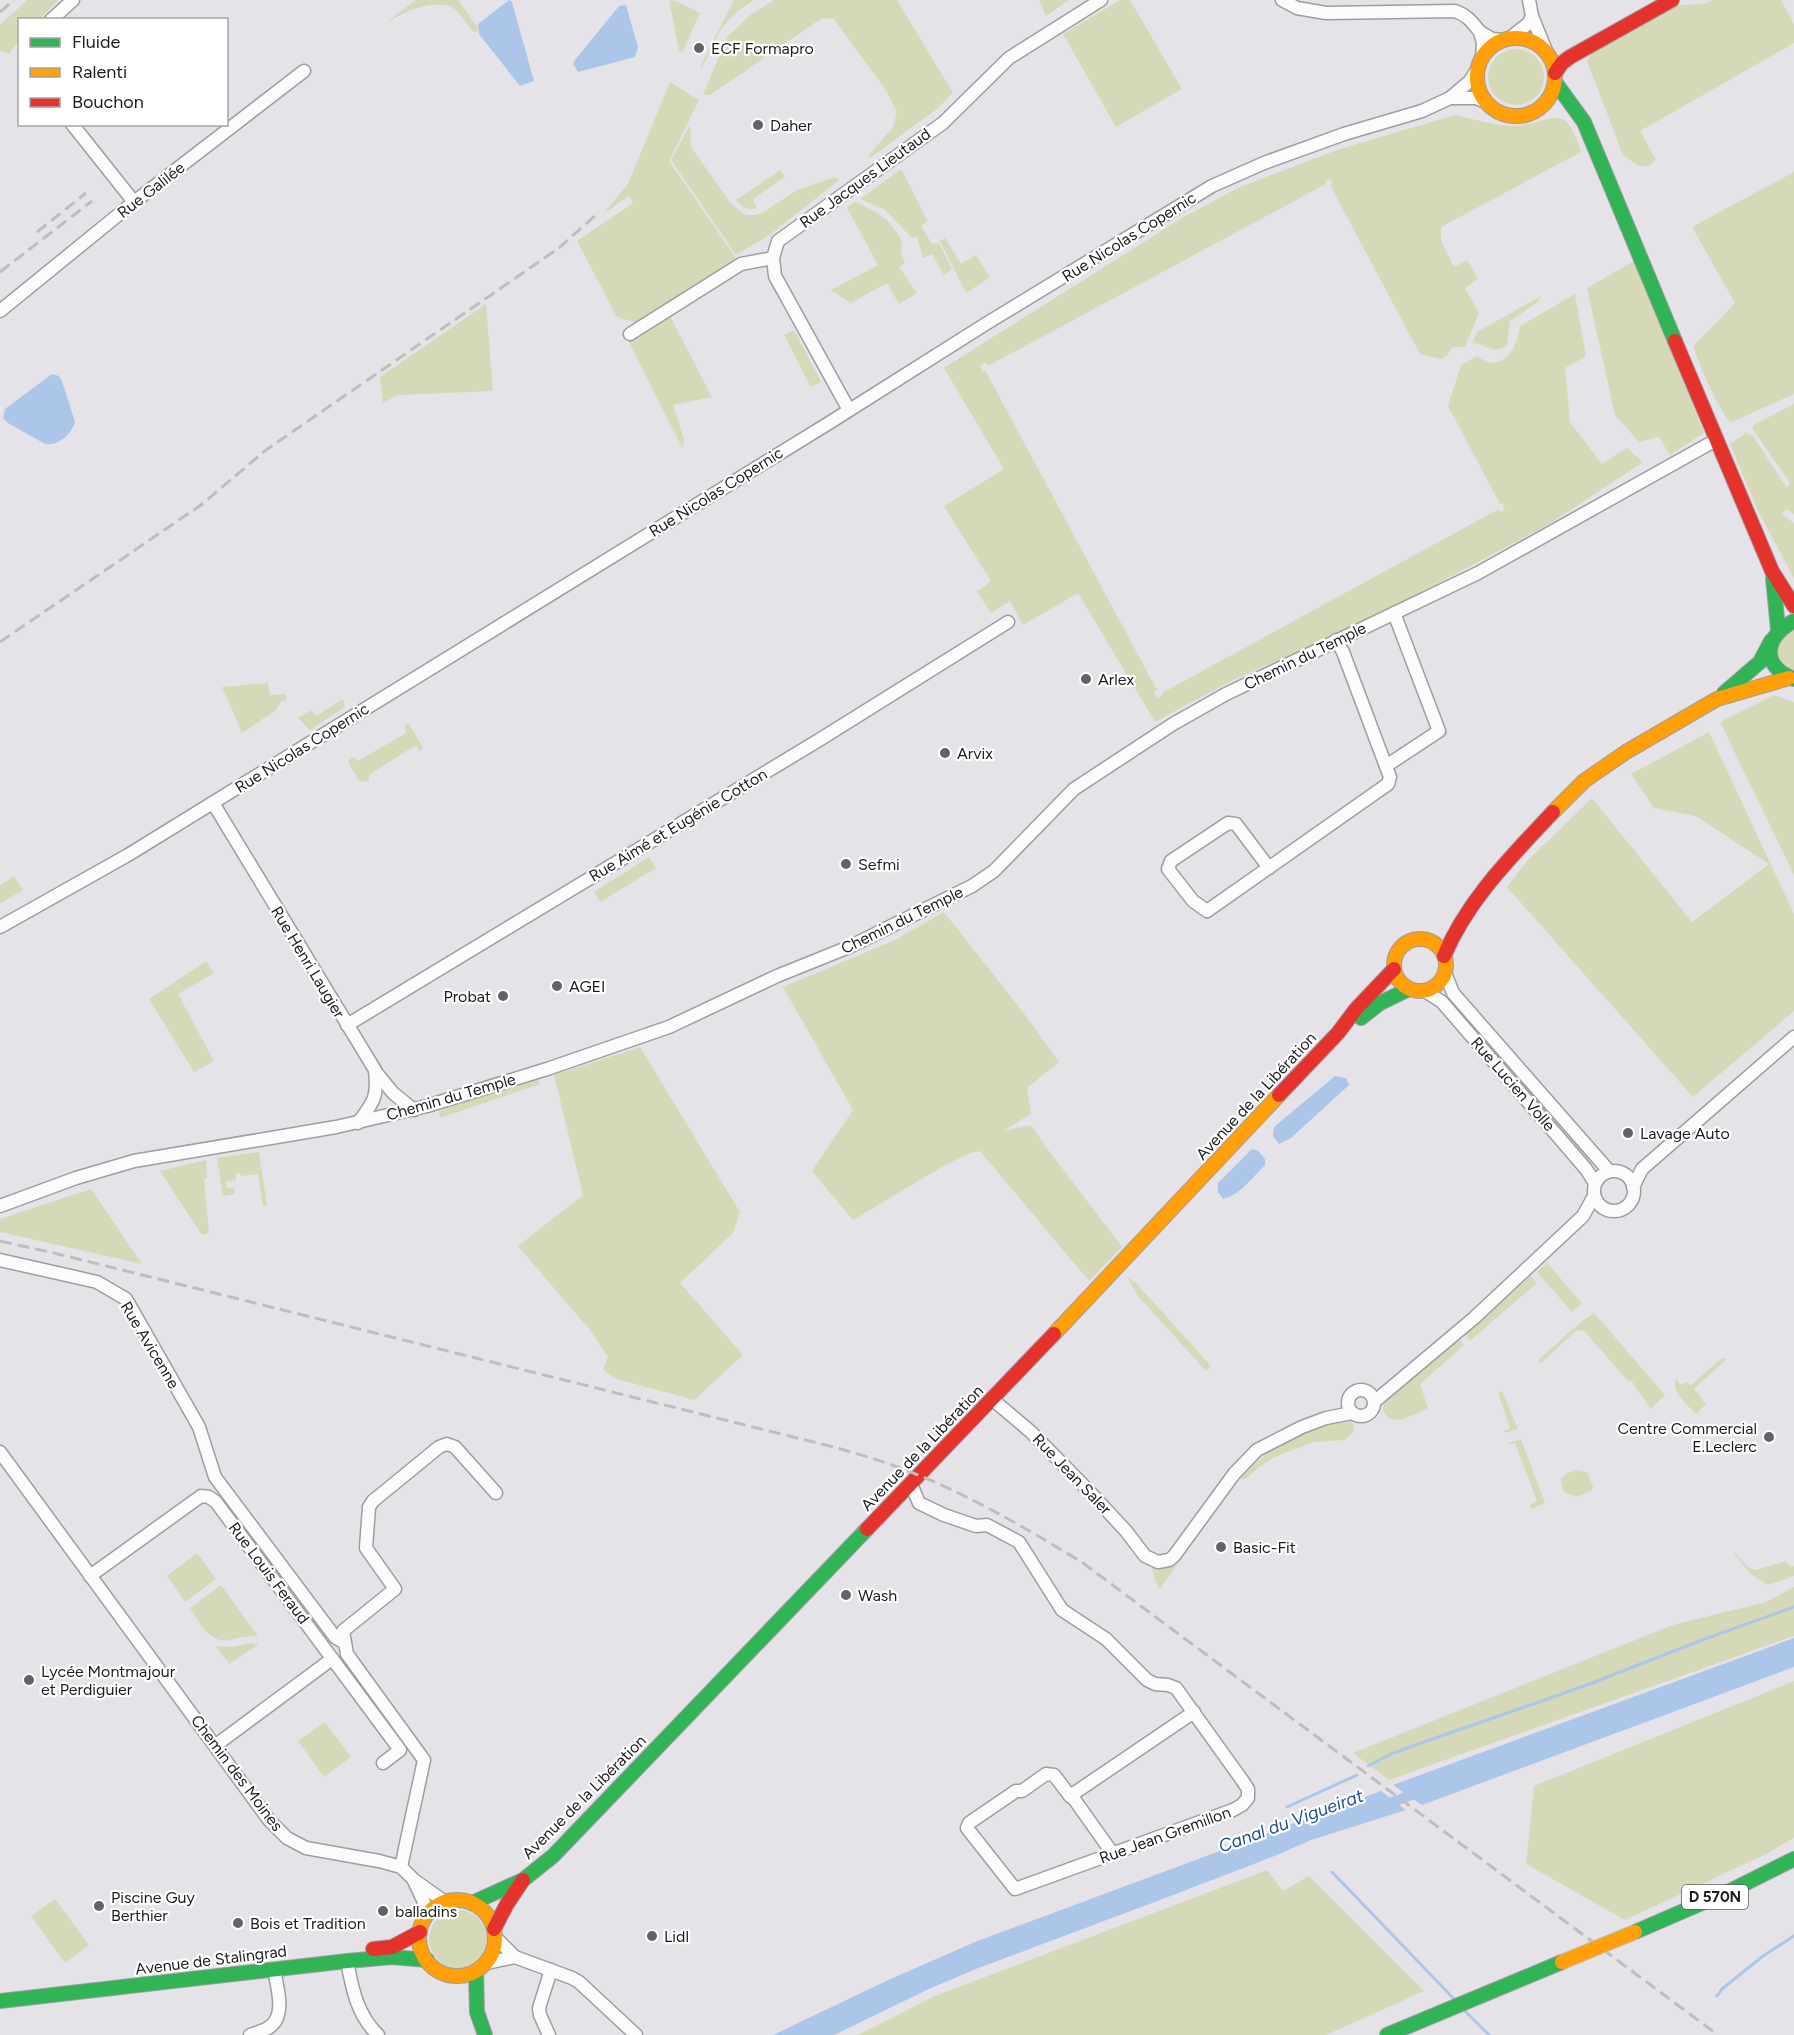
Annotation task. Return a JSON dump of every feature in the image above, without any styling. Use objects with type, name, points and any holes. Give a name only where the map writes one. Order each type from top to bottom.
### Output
[{"type":"main road","points":[[1570,57],[1560,58],[1548,55],[1534,42],[1527,39],[1507,39],[1491,47],[1480,63],[1479,89],[1486,102],[1501,113],[1520,116],[1537,110],[1551,94],[1562,63],[1672,0]]},
{"type":"main road","points":[[1548,55],[1555,78],[1584,122],[1772,571],[1794,606]]},
{"type":"main road","points":[[1544,104],[1566,110],[1584,122]]},
{"type":"main road","points":[[1772,571],[1774,635],[1771,659],[1781,673],[1791,678]]},
{"type":"main road","points":[[1444,956],[1435,943],[1428,940],[1411,940],[1403,944],[1395,956],[1394,969],[1402,984],[1409,989],[1425,991],[1437,985],[1445,973],[1444,956],[1452,937],[1476,899],[1511,856],[1584,781],[1626,752],[1717,699],[1760,662],[1774,635],[1785,624],[1794,621]]},
{"type":"main road","points":[[1717,699],[1791,678]]},
{"type":"main road","points":[[1428,940],[1444,929],[1476,899]]},
{"type":"main road","name":"Avenue de la Libération","points":[[495,1933],[507,1904],[523,1880],[553,1856],[627,1781],[747,1653],[896,1500],[1261,1117],[1338,1033],[1342,1024],[1394,969]]},
{"type":"main road","name":"Avenue de la Libération","points":[[1338,1033],[1348,1029],[1380,1003],[1409,989]]},
{"type":"main road","name":"D 570N","points":[[1387,2035],[1635,1932],[1732,1890],[1794,1859]]},
{"type":"main road","name":"Avenue de la Libération","points":[[472,1903],[523,1880]]},
{"type":"main road","points":[[454,1900],[472,1903],[490,1918],[495,1933],[491,1956],[481,1967],[456,1976],[435,1969],[422,1952],[421,1927],[436,1906],[454,1900]]},
{"type":"main road","name":"Avenue de Stalingrad","points":[[0,1991],[258,1962],[300,1961],[345,1956],[392,1947],[421,1927]]},
{"type":"main road","name":"Avenue de Stalingrad","points":[[345,1956],[427,1960]]},
{"type":"main road","points":[[258,1962],[263,1967],[269,1966],[274,1970],[277,1965],[300,1961]]},
{"type":"main road","points":[[477,2012],[481,1967]]},
{"type":"main road","name":"Avenue de Stalingrad","points":[[0,2001],[274,1970]]},
{"type":"main road","points":[[153,1974],[158,1978],[174,1977],[182,1980]]},
{"type":"main road","points":[[446,1974],[463,1991],[477,2012],[485,2035]]},
{"type":"main road","points":[[60,1984],[67,1989],[89,1987],[93,1991],[96,1986],[117,1983],[123,1977]]},
{"type":"street","points":[[53,18],[73,0]]},
{"type":"street","name":"Rue Jacques Lieutaud","points":[[773,258],[778,241],[943,123],[1010,58],[1101,0]]},
{"type":"street","points":[[1282,0],[1297,8],[1326,13],[1455,11],[1462,13],[1480,32],[1483,44],[1480,63],[1470,81],[1450,98]]},
{"type":"street","points":[[1529,0],[1532,16],[1548,55]]},
{"type":"street","points":[[1480,32],[1492,39],[1507,39],[1529,23],[1532,16]]},
{"type":"street","name":"Rue Galilée","points":[[0,311],[134,202],[304,71]]},
{"type":"street","points":[[1450,98],[1476,98],[1486,102]]},
{"type":"street","name":"Rue Nicolas Copernic","points":[[0,927],[128,855],[1212,186],[1264,163],[1344,134],[1422,111],[1450,98]]},
{"type":"street","points":[[74,126],[134,202]]},
{"type":"street","points":[[630,334],[741,264],[773,258],[775,276],[849,410]]},
{"type":"street","name":"Chemin du Temple","points":[[0,1206],[76,1178],[134,1161],[358,1123],[414,1110],[547,1069],[669,1027],[777,976],[849,947],[972,886],[994,871],[1074,789],[1191,714],[1226,694],[1394,614],[1521,550],[1644,478],[1716,440]]},
{"type":"street","points":[[1386,766],[1439,731],[1394,614]]},
{"type":"street","name":"Rue Aimé et Eugénie Cotton","points":[[347,1025],[819,740],[1008,621]]},
{"type":"street","points":[[1269,868],[1236,824],[1228,823],[1171,861],[1168,869],[1193,901],[1207,911],[1269,868],[1388,784],[1390,777],[1343,652],[1336,640]]},
{"type":"street","name":"Rue Henri Laugier","points":[[213,802],[375,1070],[393,1093],[414,1110]]},
{"type":"street","points":[[1445,973],[1453,993],[1615,1172],[1627,1176],[1634,1187]]},
{"type":"street","name":"Rue Lucien Volle","points":[[1425,991],[1442,1002],[1586,1169],[1594,1190]]},
{"type":"street","points":[[1583,1216],[1622,1210],[1627,1206],[1634,1194],[1634,1187],[1642,1169],[1794,1037]]},
{"type":"street","points":[[358,1123],[371,1107],[377,1090],[375,1070]]},
{"type":"street","points":[[1373,1398],[1402,1378],[1474,1318],[1583,1216],[1603,1173],[1642,1169]]},
{"type":"street","points":[[1594,1190],[1597,1203],[1608,1211]]},
{"type":"street","name":"Rue Avicenne","points":[[0,1260],[98,1282],[126,1299],[199,1427],[215,1477],[335,1637],[345,1643],[347,1654],[424,1760],[401,1868]]},
{"type":"street","points":[[1326,1418],[1348,1400],[1352,1393],[1359,1390],[1363,1390],[1373,1398]]},
{"type":"street","points":[[1326,1418],[1352,1413],[1360,1416],[1368,1414],[1373,1409],[1373,1398]]},
{"type":"street","name":"Rue Jean Saler","points":[[992,1399],[1031,1432],[1087,1489],[1126,1531],[1145,1556],[1158,1562],[1169,1560],[1200,1522],[1229,1480],[1257,1450],[1293,1431],[1326,1418]]},
{"type":"street","points":[[1348,1400],[1352,1413]]},
{"type":"street","points":[[345,1643],[343,1631],[395,1589],[366,1548],[369,1507],[373,1501],[447,1444],[455,1447],[496,1493]]},
{"type":"street","name":"Chemin des Moines","points":[[0,1452],[216,1744],[269,1820],[286,1838],[306,1848],[379,1861],[401,1868],[445,1902]]},
{"type":"street","points":[[911,1484],[919,1503]]},
{"type":"street","name":"Rue Louis Feraud","points":[[90,1576],[201,1496],[209,1497],[216,1502],[400,1750],[383,1763]]},
{"type":"street","points":[[896,1500],[919,1503],[976,1526],[987,1526],[1019,1542],[1062,1610],[1106,1639],[1147,1680],[1176,1688],[1194,1712],[1070,1796],[1113,1854]]},
{"type":"street","points":[[216,1744],[332,1659]]},
{"type":"street","name":"Rue Jean Gremillon","points":[[1070,1796],[1054,1775],[1046,1774],[969,1823],[967,1828],[1015,1889],[1242,1805],[1248,1798],[1248,1789],[1194,1712]]},
{"type":"street","name":"Chemin des Moines","points":[[414,1880],[424,1902],[421,1927]]},
{"type":"street","points":[[495,1933],[515,1957],[579,1982],[636,2035]]},
{"type":"street","points":[[345,1956],[361,2012],[370,2028],[378,2035]]},
{"type":"street","points":[[481,1967],[515,1957]]},
{"type":"street","points":[[250,2035],[270,2027],[278,2018],[279,2001],[274,1970]]},
{"type":"street","points":[[549,2035],[539,2008],[550,1970]]},
{"type":"green space","points":[[27,0],[58,0],[41,18],[18,18],[18,41],[9,54],[0,51],[0,25]]},
{"type":"green space","points":[[415,0],[458,0],[478,28],[477,32],[473,31],[454,8],[442,5],[416,8],[385,24]]},
{"type":"green space","points":[[669,0],[700,13],[682,53],[679,50]]},
{"type":"green space","points":[[734,0],[754,0],[727,22],[702,68],[700,67]]},
{"type":"green space","points":[[774,0],[897,0],[953,93],[937,109],[870,158],[869,155],[893,127],[897,112],[885,89],[834,19],[822,18],[710,95],[703,95],[727,37],[750,15]]},
{"type":"green space","points":[[1039,0],[1069,0],[1046,16]]},
{"type":"green space","points":[[1120,0],[1130,0],[1182,89],[1116,127],[1063,34]]},
{"type":"green space","points":[[1714,0],[1781,0],[1794,24],[1794,43],[1640,131],[1656,160],[1649,166],[1638,166],[1623,155],[1587,61],[1593,51],[1676,5],[1703,4]]},
{"type":"green space","points":[[1510,49],[1522,49],[1532,53],[1540,61],[1544,77],[1540,93],[1532,101],[1522,105],[1510,105],[1500,101],[1492,93],[1488,83],[1488,71],[1492,61],[1500,53]]},
{"type":"green space","points":[[670,82],[699,100],[669,161],[736,258],[638,323],[617,317],[577,241],[633,203],[629,196],[603,214],[628,184]]},
{"type":"green space","points":[[1455,115],[1509,126],[1557,118],[1564,120],[1570,125],[1581,152],[1441,227],[1441,241],[1454,267],[1467,260],[1478,279],[1465,288],[1479,313],[1465,346],[1452,348],[1447,356],[1441,359],[1420,354],[1330,185],[1333,183],[1330,179],[1325,182],[1326,184],[988,366],[986,363],[980,366],[983,372],[985,370],[1157,690],[1154,692],[1157,698],[1162,693],[1499,509],[1500,512],[1505,509],[1503,503],[1500,504],[1448,406],[1461,365],[1477,356],[1494,363],[1501,361],[1512,351],[1520,326],[1575,294],[1586,356],[1565,368],[1570,422],[1602,464],[1627,448],[1643,462],[1546,526],[1378,615],[1225,684],[1155,722],[1078,593],[1023,625],[1010,601],[991,613],[977,592],[991,581],[944,506],[1004,469],[944,368],[1182,218],[1240,187],[1340,149]]},
{"type":"green space","points":[[690,125],[691,147],[732,205],[745,215],[762,213],[797,190],[835,177],[839,180],[771,234],[736,255],[671,160]]},
{"type":"green space","points":[[901,169],[928,221],[921,226],[932,244],[939,243],[952,269],[944,275],[932,254],[923,258],[917,237],[912,238],[885,210],[860,199]]},
{"type":"green space","points":[[780,170],[785,177],[753,199],[757,208],[745,208],[736,200]]},
{"type":"green space","points":[[1794,172],[1794,394],[1730,423],[1709,386],[1693,346],[1735,303],[1692,227]]},
{"type":"green space","points":[[855,202],[882,217],[892,226],[902,241],[901,253],[905,263],[899,267],[917,293],[899,304],[887,283],[851,303],[831,290],[878,265],[847,208]]},
{"type":"green space","points":[[945,238],[961,264],[976,255],[990,277],[966,293],[940,241]]},
{"type":"green space","points":[[1636,260],[1704,433],[1670,455],[1659,437],[1639,442],[1615,415],[1587,288]]},
{"type":"green space","points":[[1541,296],[1538,302],[1510,321],[1507,346],[1492,349],[1472,343],[1477,332]]},
{"type":"green space","points":[[486,304],[493,391],[398,395],[383,403],[380,377]]},
{"type":"green space","points":[[670,316],[712,397],[673,405],[684,439],[683,449],[629,342]]},
{"type":"green space","points":[[794,330],[821,382],[811,387],[784,335]]},
{"type":"green space","points":[[1794,404],[1794,514],[1787,509],[1781,514],[1794,523],[1794,578],[1758,511],[1730,444],[1746,433],[1753,436],[1787,488],[1790,483],[1752,428],[1755,424]]},
{"type":"green space","points":[[1794,629],[1794,672],[1779,658],[1777,648],[1782,637]]},
{"type":"green space","points":[[268,683],[270,695],[286,694],[286,700],[281,701],[276,710],[242,733],[222,687]]},
{"type":"green space","points":[[1774,695],[1794,702],[1794,875],[1720,722]]},
{"type":"green space","points":[[343,699],[345,707],[310,730],[298,718],[312,710],[316,716]]},
{"type":"green space","points":[[405,724],[409,724],[423,748],[419,751],[416,745],[369,775],[369,782],[359,781],[349,760],[353,757],[358,761],[406,733]]},
{"type":"green space","points":[[1709,732],[1794,914],[1794,1011],[1693,1097],[1507,887],[1526,862],[1592,798],[1692,922],[1769,864],[1696,816],[1654,808],[1631,774]]},
{"type":"green space","points":[[649,857],[656,868],[600,902],[594,892]]},
{"type":"green space","points":[[14,876],[23,890],[0,904],[0,885]]},
{"type":"green space","points":[[944,912],[1023,1012],[1059,1062],[1027,1088],[1031,1114],[1003,1131],[1031,1125],[1122,1247],[1089,1281],[980,1151],[970,1153],[945,1165],[853,1220],[812,1171],[853,1110],[783,987],[895,940]]},
{"type":"green space","points":[[206,961],[214,973],[178,994],[214,1061],[194,1072],[149,999]]},
{"type":"green space","points":[[1451,998],[1590,1159],[1586,1164],[1446,1003]]},
{"type":"green space","points":[[640,1047],[740,1212],[733,1233],[680,1283],[743,1355],[694,1400],[617,1379],[603,1370],[608,1357],[590,1330],[518,1246],[583,1195],[554,1075]]},
{"type":"green space","points":[[537,1076],[540,1084],[440,1118],[439,1111]]},
{"type":"green space","points":[[259,1152],[267,1205],[263,1206],[258,1174],[241,1176],[240,1173],[236,1173],[236,1180],[226,1182],[227,1188],[234,1187],[235,1194],[223,1196],[217,1158]]},
{"type":"green space","points":[[206,1160],[207,1178],[204,1179],[209,1233],[202,1235],[160,1171]]},
{"type":"green space","points":[[91,1189],[142,1264],[0,1232],[0,1219]]},
{"type":"green space","points":[[1547,1263],[1582,1303],[1572,1312],[1537,1272]]},
{"type":"green space","points":[[1531,1276],[1537,1283],[1470,1341],[1464,1333]]},
{"type":"green space","points":[[1127,1277],[1136,1283],[1211,1366],[1206,1371],[1138,1296]]},
{"type":"green space","points":[[1594,1313],[1665,1395],[1651,1409],[1631,1380],[1629,1382],[1584,1331],[1577,1330],[1541,1363],[1538,1360]]},
{"type":"green space","points":[[1458,1337],[1464,1345],[1420,1384],[1428,1408],[1403,1419],[1391,1419],[1387,1416],[1383,1410],[1385,1401]]},
{"type":"green space","points":[[1722,1358],[1727,1359],[1694,1389],[1706,1404],[1696,1414],[1678,1394],[1676,1379],[1681,1385],[1686,1382],[1691,1385]]},
{"type":"green space","points":[[1502,1391],[1518,1429],[1505,1433],[1504,1431],[1510,1428],[1498,1393]]},
{"type":"green space","points":[[1345,1418],[1352,1423],[1354,1431],[1345,1440],[1315,1442],[1292,1450],[1273,1458],[1247,1478],[1240,1480],[1261,1458],[1287,1440],[1316,1426]]},
{"type":"green space","points":[[1521,1439],[1545,1503],[1531,1509],[1530,1505],[1537,1501],[1515,1443],[1508,1445],[1508,1443]]},
{"type":"green space","points":[[1579,1470],[1588,1473],[1593,1487],[1591,1491],[1576,1497],[1563,1491],[1561,1479],[1567,1473]]},
{"type":"green space","points":[[197,1553],[216,1579],[185,1602],[167,1576]]},
{"type":"green space","points":[[1735,1553],[1749,1568],[1756,1570],[1786,1561],[1791,1567],[1794,1566],[1794,1576],[1768,1585],[1752,1575]]},
{"type":"green space","points":[[1180,1560],[1160,1589],[1152,1568],[1169,1566]]},
{"type":"green space","points":[[221,1585],[258,1636],[229,1640],[216,1639],[201,1625],[190,1608]]},
{"type":"green space","points":[[1794,1587],[1794,1636],[1389,1780],[1353,1753],[1673,1625],[1766,1602]]},
{"type":"green space","points":[[251,1643],[259,1644],[229,1664],[216,1646],[231,1647]]},
{"type":"green space","points":[[1794,1681],[1794,1838],[1764,1855],[1625,1920],[1526,1864],[1534,1786]]},
{"type":"green space","points":[[325,1722],[351,1757],[324,1777],[298,1741]]},
{"type":"green space","points":[[1267,1870],[1283,1891],[1309,1876],[1424,1991],[1326,2035],[858,2035],[935,1996]]},
{"type":"green space","points":[[55,1899],[89,1945],[65,1963],[31,1916]]},
{"type":"green space","points":[[458,1910],[474,1915],[482,1923],[487,1939],[482,1955],[474,1963],[458,1968],[442,1963],[434,1955],[429,1939],[434,1923],[442,1915]]},
{"type":"water","points":[[509,0],[512,2],[534,81],[520,86],[479,34],[478,24]]},
{"type":"water","points":[[626,5],[638,47],[635,57],[578,72],[573,64],[575,60],[619,6]]},
{"type":"water","points":[[52,374],[59,376],[62,381],[75,422],[63,439],[45,444],[3,418],[5,409]]},
{"type":"water","points":[[1335,1076],[1346,1078],[1349,1085],[1291,1138],[1279,1144],[1273,1136],[1274,1127]]},
{"type":"water","points":[[1252,1149],[1257,1150],[1265,1159],[1265,1165],[1241,1190],[1223,1199],[1218,1192],[1218,1183]]},
{"type":"water","points":[[1794,1638],[1794,1667],[1422,1805],[1393,1785]]},
{"type":"water","points":[[1381,1791],[1406,1810],[1311,1840],[1168,1897],[976,1969],[834,2035],[773,2035],[975,1942]]},
{"type":"waterway","points":[[1368,1766],[1391,1754],[1587,1685],[1794,1607]]},
{"type":"waterway","points":[[1287,1807],[1357,1775]]},
{"type":"waterway","name":"Canal du Vigueirat","points":[[1381,1806],[1423,1791]]},
{"type":"waterway","points":[[1332,1872],[1456,2001]]},
{"type":"waterway","points":[[1717,1996],[1722,1989],[1763,1956],[1794,1936]]},
{"type":"waterway","points":[[1464,2010],[1489,2035]]},
{"type":"railway","points":[[0,12],[14,0]]},
{"type":"railway","points":[[37,232],[86,193]]},
{"type":"railway","points":[[0,272],[92,201]]},
{"type":"railway","points":[[0,642],[201,505],[266,450],[559,248],[597,214]]},
{"type":"railway","points":[[0,1241],[833,1447],[892,1465],[941,1485],[1013,1522],[1083,1563],[1718,2035]]},
{"type":"traffic: fast","points":[[1555,82],[1584,122],[1675,341]]},
{"type":"traffic: fast","points":[[1773,578],[1778,629]]},
{"type":"traffic: fast","points":[[1794,621],[1777,635],[1770,651],[1775,667],[1794,679]]},
{"type":"traffic: fast","points":[[1724,693],[1760,662],[1771,641]]},
{"type":"traffic: fast","points":[[1361,1018],[1380,1003],[1409,989]]},
{"type":"traffic: fast","points":[[472,1903],[523,1880],[553,1856],[867,1529]]},
{"type":"traffic: fast","points":[[1635,1932],[1732,1890],[1794,1859]]},
{"type":"traffic: fast","points":[[0,2001],[347,1961],[392,1957],[427,1960]]},
{"type":"traffic: fast","points":[[1387,2035],[1562,1962]]},
{"type":"traffic: fast","points":[[476,1971],[477,2012],[485,2035]]},
{"type":"traffic: slow","points":[[1516,38],[1531,41],[1543,50],[1552,62],[1555,77],[1552,92],[1543,104],[1531,113],[1516,116],[1501,113],[1489,104],[1480,92],[1477,77],[1480,62],[1489,50],[1501,41],[1516,38]]},
{"type":"traffic: slow","points":[[1553,812],[1584,781],[1626,752],[1717,699],[1789,678]]},
{"type":"traffic: slow","points":[[1415,939],[1425,939],[1439,946],[1446,965],[1439,984],[1425,991],[1415,991],[1405,987],[1398,980],[1394,970],[1394,960],[1398,950],[1405,943],[1415,939]]},
{"type":"traffic: slow","points":[[1054,1334],[1279,1095]]},
{"type":"traffic: slow","points":[[457,1900],[472,1903],[484,1911],[492,1923],[495,1938],[492,1953],[484,1965],[472,1973],[457,1976],[442,1973],[430,1965],[422,1953],[419,1938],[422,1923],[430,1911],[442,1903],[457,1900]]},
{"type":"traffic: slow","points":[[1562,1962],[1635,1932]]},
{"type":"traffic: jam","points":[[1555,73],[1570,57],[1672,0]]},
{"type":"traffic: jam","points":[[1675,341],[1772,571],[1794,606]]},
{"type":"traffic: jam","points":[[1444,956],[1454,935],[1478,897],[1553,812]]},
{"type":"traffic: jam","points":[[1279,1095],[1394,969]]},
{"type":"traffic: jam","points":[[867,1529],[1054,1334]]},
{"type":"traffic: jam","points":[[494,1929],[523,1880]]},
{"type":"traffic: jam","points":[[373,1949],[392,1947],[420,1932]]},
{"type":"place","name":"ECF Formapro","points":[[699,48]]},
{"type":"place","name":"Daher","points":[[758,125]]},
{"type":"place","name":"Arlex","points":[[1086,679]]},
{"type":"place","name":"Arvix","points":[[945,753]]},
{"type":"place","name":"Sefmi","points":[[846,864]]},
{"type":"place","name":"AGEI","points":[[557,986]]},
{"type":"place","name":"Probat","points":[[503,996]]},
{"type":"place","name":"Lavage Auto","points":[[1628,1133]]},
{"type":"place","name":"Centre Commercial E.Leclerc","points":[[1769,1437]]},
{"type":"place","name":"Basic-Fit","points":[[1221,1547]]},
{"type":"place","name":"Wash","points":[[846,1595]]},
{"type":"place","name":"Lycée Montmajour et Perdiguier","points":[[29,1680]]},
{"type":"place","name":"Piscine Guy Berthier","points":[[99,1906]]},
{"type":"place","name":"balladins","points":[[383,1911]]},
{"type":"place","name":"Bois et Tradition","points":[[238,1923]]},
{"type":"place","name":"Lidl","points":[[652,1936]]}]
